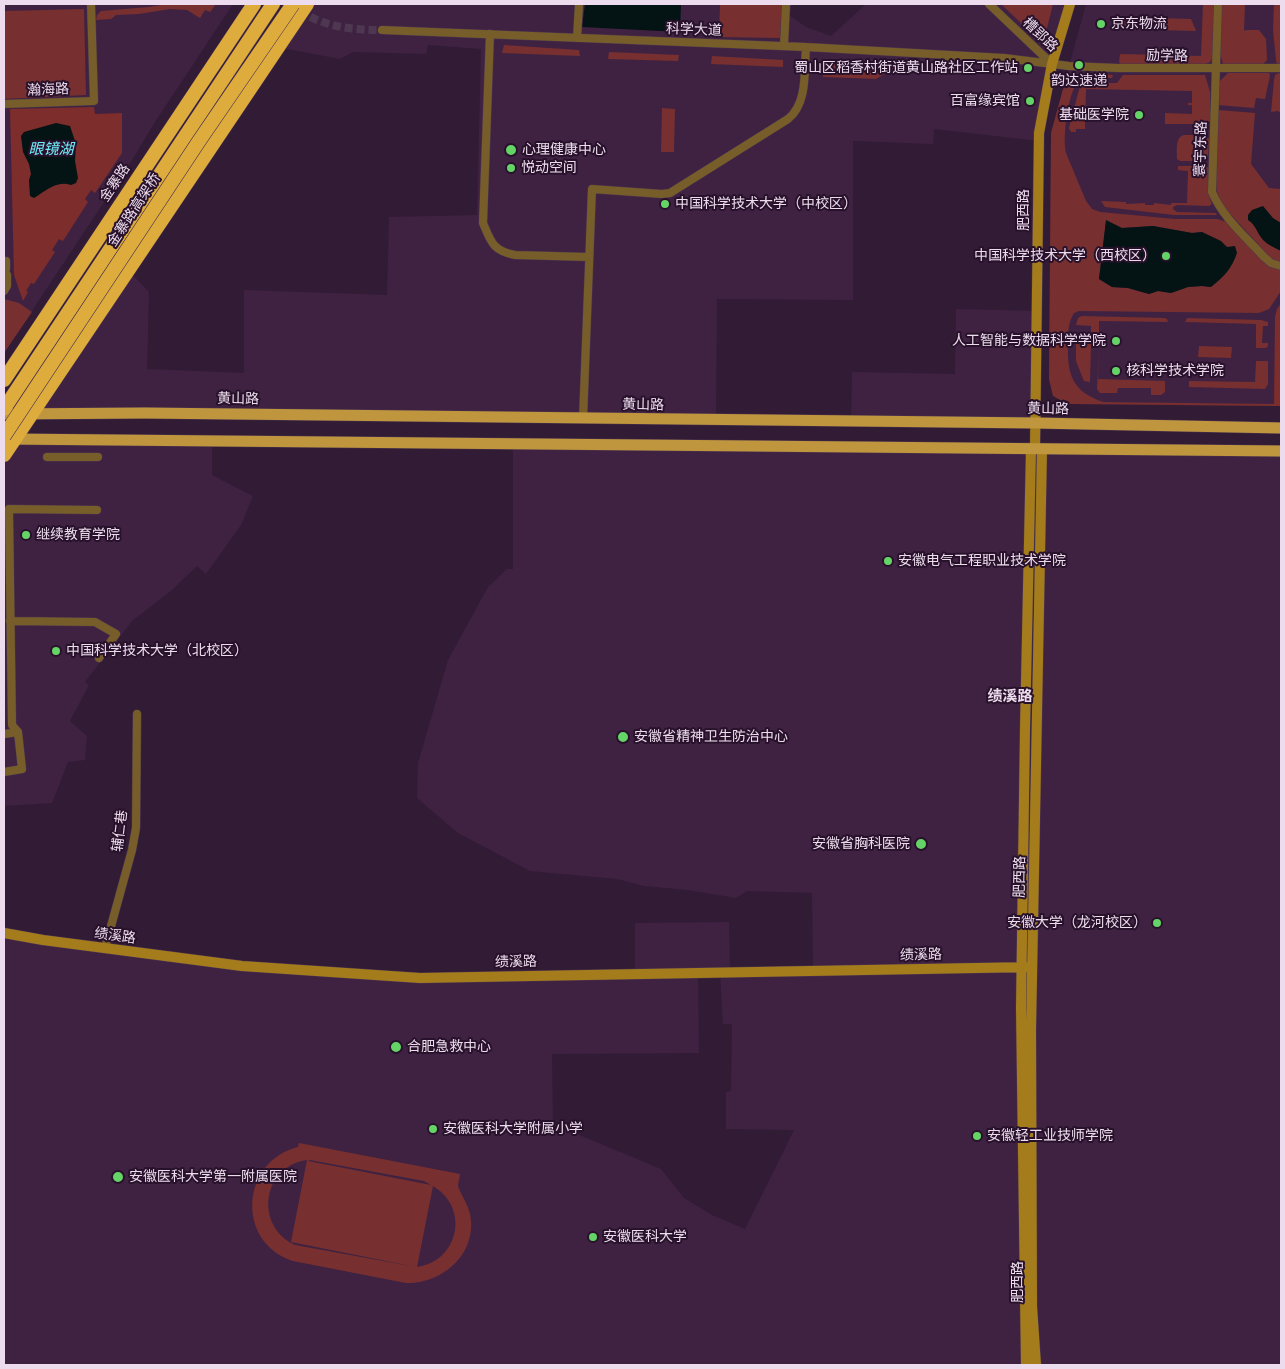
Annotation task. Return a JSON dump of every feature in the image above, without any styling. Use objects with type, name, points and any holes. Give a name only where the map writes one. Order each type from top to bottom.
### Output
[{"type":"highway","name":"金寨路","points":[[4,380],[254,4]]},
{"type":"highway","name":"金寨路高架桥","points":[[4,410],[274,4]]},
{"type":"highway","name":"金寨路高架桥","points":[[7,438],[199,141],[293,4]]},
{"type":"highway","points":[[4,455],[7,438],[31,414],[307,4]]},
{"type":"main road","name":"肥西路","points":[[1026,1365],[1027,967],[1024,729],[1036,449],[1039,141],[1052,64],[1070,4]]},
{"type":"main road","name":"黄山路","points":[[4,414],[165,413],[1281,428]]},
{"type":"main road","points":[[7,438],[1281,451]]},
{"type":"main road","name":"绩溪路","points":[[4,933],[242,966],[420,978],[1027,967]]},
{"type":"main road","name":"肥西路","points":[[1027,967],[1031,1029],[1032,1306],[1036,1365]]},
{"type":"street","name":"瀚海路","points":[[4,104],[94,101],[91,4]]},
{"type":"street","points":[[577,38],[579,4]]},
{"type":"street","points":[[784,46],[786,4]]},
{"type":"street","name":"槽郢路","points":[[989,4],[1052,64]]},
{"type":"street","name":"寰宇东路","points":[[1218,4],[1212,192],[1217,204],[1264,257],[1271,263],[1281,266]]},
{"type":"street","name":"科学大道","points":[[382,30],[784,46],[1004,58]]},
{"type":"street","points":[[490,34],[483,223],[491,244],[504,253],[515,255],[590,257]]},
{"type":"street","points":[[583,419],[592,189],[670,193],[788,119],[796,113],[801,102],[806,47]]},
{"type":"street","points":[[949,67],[950,56]]},
{"type":"street","name":"励学路","points":[[1004,58],[1052,64],[1118,68],[1281,68]]},
{"type":"street","points":[[6,268],[6,289]]},
{"type":"street","points":[[47,457],[98,457]]},
{"type":"street","points":[[4,772],[22,769],[18,732],[12,725],[10,621],[7,593],[9,509],[97,510]]},
{"type":"street","points":[[10,621],[95,622],[116,634],[99,658]]},
{"type":"street","name":"辅仁巷","points":[[105,948],[132,850],[136,828],[137,714]]},
{"type":"street","points":[[4,734],[18,732]]},
{"type":"shaded area","points":[[4,4],[233,4],[4,353]]},
{"type":"shaded area","points":[[167,4],[216,4],[210,12],[205,10],[200,18],[187,10],[170,9],[139,14],[116,15],[111,19],[96,20],[97,15],[101,11]]},
{"type":"shaded area","name":"中国科学技术大学（中校区）","points":[[307,4],[791,4],[790,16],[806,27],[831,36],[866,4],[1070,4],[1039,141],[934,129],[933,144],[853,141],[853,300],[717,299],[716,420],[31,414],[128,270],[149,292],[147,369],[244,373],[244,290],[387,295],[389,217],[477,215],[481,49],[428,45],[426,54],[353,52],[340,59],[277,47]]},
{"type":"shaded area","points":[[720,4],[783,4],[780,38],[719,37]]},
{"type":"shaded area","points":[[1001,4],[1053,4],[1043,44]]},
{"type":"shaded area","name":"中国科学技术大学（西校区）","points":[[1086,4],[1281,4],[1281,406],[1068,404],[1053,396],[1049,379],[1051,133]]},
{"type":"shaded area","points":[[1203,4],[1214,4],[1213,57],[1210,62],[1201,66],[1122,65],[1119,62],[1120,54],[1201,56]]},
{"type":"shaded area","points":[[1221,4],[1245,4],[1244,31],[1259,30],[1266,39],[1267,60],[1262,65],[1227,66],[1223,64],[1220,53]]},
{"type":"shaded area","points":[[1265,4],[1281,4],[1281,64],[1277,64],[1276,60],[1273,30],[1274,5]]},
{"type":"shaded area","points":[[84,9],[86,95],[4,99],[4,11]]},
{"type":"shaded area","points":[[1122,17],[1191,19],[1196,31],[1121,29]]},
{"type":"shaded area","points":[[504,45],[579,50],[580,56],[502,53]]},
{"type":"shaded area","points":[[609,52],[679,55],[678,61],[608,59]]},
{"type":"shaded area","points":[[712,56],[783,60],[783,67],[711,64]]},
{"type":"shaded area","points":[[824,60],[902,63],[876,79],[823,77]]},
{"type":"shaded area","points":[[1080,73],[1113,75],[1112,78],[1092,77],[1081,79],[1076,84],[1067,113],[1066,153],[1086,201],[1092,209],[1100,212],[1175,219],[1217,219],[1227,222],[1281,270],[1281,291],[1269,309],[1259,313],[1079,311],[1074,313],[1069,324],[1068,354],[1070,373],[1078,387],[1084,393],[1103,402],[1274,404],[1274,406],[1068,404],[1053,396],[1049,379],[1051,133],[1063,89]],"holes":[[[1106,221],[1122,228],[1153,226],[1192,233],[1202,232],[1227,247],[1211,287],[1188,287],[1171,293],[1158,291],[1149,294],[1128,288],[1112,287],[1099,279]]]},
{"type":"shaded area","points":[[1228,73],[1269,73],[1265,99],[1256,98],[1254,108],[1218,105],[1220,81]]},
{"type":"shaded area","points":[[1281,73],[1281,113],[1278,111],[1271,112],[1275,75]]},
{"type":"shaded area","points":[[1123,75],[1205,75],[1210,92],[1210,121],[1206,124],[1165,124],[1165,113],[1192,114],[1192,105],[1188,105],[1188,103],[1192,103],[1192,91],[1086,89],[1085,129],[1076,129],[1076,132],[1071,132],[1069,128],[1080,86],[1084,83],[1117,83]]},
{"type":"shaded area","points":[[94,107],[95,114],[122,113],[122,153],[95,193],[91,190],[85,199],[88,202],[63,241],[59,239],[52,250],[55,252],[34,284],[31,283],[23,301],[14,275],[10,109]]},
{"type":"shaded area","points":[[662,108],[675,109],[674,152],[661,152]]},
{"type":"shaded area","points":[[1218,110],[1255,113],[1251,164],[1269,188],[1281,189],[1281,263],[1271,258],[1221,204],[1216,188]]},
{"type":"shaded area","points":[[1184,135],[1206,135],[1209,139],[1206,161],[1180,161],[1177,159],[1178,141]]},
{"type":"shaded area","points":[[1178,166],[1207,166],[1209,195],[1212,204],[1209,206],[1177,205],[1173,209],[1177,212],[1216,213],[1217,215],[1174,215],[1105,207],[1101,201],[1126,202],[1126,204],[1145,203],[1145,205],[1154,205],[1154,203],[1171,205],[1171,203],[1187,203],[1188,171],[1178,170]]},
{"type":"shaded area","points":[[4,299],[19,303],[32,312],[4,353]]},
{"type":"shaded area","points":[[1281,303],[1281,406],[1274,406],[1275,317]]},
{"type":"shaded area","points":[[956,309],[1037,311],[1036,423],[851,422],[852,372],[955,374]]},
{"type":"shaded area","points":[[1082,316],[1164,318],[1168,322],[1099,321],[1099,339],[1094,341],[1091,346],[1090,382],[1084,381],[1076,361],[1076,339],[1091,339],[1091,326],[1076,325],[1078,318]]},
{"type":"shaded area","points":[[1187,318],[1261,320],[1268,322],[1268,326],[1263,326],[1262,343],[1268,343],[1268,346],[1266,348],[1256,348],[1256,324],[1185,322]]},
{"type":"shaded area","points":[[1199,346],[1232,347],[1231,358],[1198,357]]},
{"type":"shaded area","points":[[1099,351],[1098,379],[1165,381],[1165,392],[1161,395],[1151,395],[1151,388],[1118,388],[1117,393],[1100,393],[1097,389]]},
{"type":"shaded area","points":[[1256,361],[1268,361],[1268,384],[1265,389],[1189,387],[1189,381],[1255,382]]},
{"type":"shaded area","name":"中国科学技术大学（北校区）","points":[[14,439],[212,441],[212,475],[253,496],[241,525],[206,574],[197,566],[172,590],[132,621],[85,682],[89,685],[70,721],[87,736],[85,760],[68,762],[52,803],[4,806],[4,455]]},
{"type":"shaded area","points":[[513,444],[1031,449],[1025,729],[1026,1365],[4,1365],[4,933],[242,966],[420,978],[635,974],[635,923],[729,922],[730,973],[813,970],[812,893],[747,891],[736,898],[688,890],[644,886],[617,879],[530,871],[458,833],[417,798],[418,763],[448,660],[488,587],[507,569],[513,569]],"holes":[[[720,973],[723,1024],[732,1024],[731,1091],[726,1092],[726,1129],[794,1130],[745,1229],[712,1215],[684,1198],[661,1169],[553,1124],[552,1054],[699,1053],[698,974]]]},
{"type":"shaded area","name":"安徽大学（龙河校区）","points":[[1042,449],[1281,452],[1281,1365],[1036,1365],[1032,1306]]},
{"type":"shaded area","points":[[299,1143],[460,1174],[458,1186],[469,1210],[471,1228],[469,1241],[463,1253],[455,1264],[445,1272],[420,1282],[406,1283],[293,1261],[274,1251],[261,1237],[254,1220],[252,1202],[256,1184],[265,1168],[279,1155],[298,1147]],"holes":[[[307,1160],[291,1242],[416,1267],[295,1245],[282,1236],[273,1225],[269,1211],[269,1198],[273,1185],[280,1173],[292,1165]],[[308,1161],[424,1181],[431,1185]],[[433,1186],[445,1196],[452,1207],[455,1232],[450,1245],[442,1255],[431,1263],[417,1267]]]},
{"type":"water","points":[[585,4],[681,4],[680,32],[582,27]]},
{"type":"water","name":"眼镜湖","points":[[56,123],[70,126],[76,144],[75,161],[78,178],[76,183],[56,185],[34,198],[30,196],[29,180],[31,174],[29,164],[23,152],[21,136],[24,132]]},
{"type":"water","points":[[1263,206],[1273,218],[1281,223],[1281,251],[1263,240],[1253,224],[1248,220],[1248,215],[1252,210]]},
{"type":"water","points":[[1106,220],[1122,228],[1153,226],[1192,233],[1202,232],[1221,241],[1227,247],[1235,246],[1237,253],[1227,272],[1211,287],[1188,287],[1171,293],[1158,291],[1149,294],[1128,288],[1112,287],[1099,279]]},
{"type":"tunnel","points":[[300,11],[319,21],[339,27],[382,30]]},
{"type":"place","name":"京东物流","points":[[1101,24]]},
{"type":"place","name":"韵达速递","points":[[1079,65]]},
{"type":"place","name":"蜀山区稻香村街道黄山路社区工作站","points":[[1028,68]]},
{"type":"place","name":"百富缘宾馆","points":[[1030,101]]},
{"type":"place","name":"基础医学院","points":[[1139,115]]},
{"type":"place","name":"心理健康中心","points":[[511,150]]},
{"type":"place","name":"悦动空间","points":[[511,168]]},
{"type":"place","name":"中国科学技术大学（中校区）","points":[[665,204]]},
{"type":"place","name":"中国科学技术大学（西校区）","points":[[1166,256]]},
{"type":"place","name":"人工智能与数据科学学院","points":[[1116,341]]},
{"type":"place","name":"核科学技术学院","points":[[1116,371]]},
{"type":"place","name":"继续教育学院","points":[[26,535]]},
{"type":"place","name":"安徽电气工程职业技术学院","points":[[888,561]]},
{"type":"place","name":"中国科学技术大学（北校区）","points":[[56,651]]},
{"type":"place","name":"安徽省精神卫生防治中心","points":[[623,737]]},
{"type":"place","name":"安徽省胸科医院","points":[[921,844]]},
{"type":"place","name":"安徽大学（龙河校区）","points":[[1157,923]]},
{"type":"place","name":"合肥急救中心","points":[[396,1047]]},
{"type":"place","name":"安徽医科大学附属小学","points":[[433,1129]]},
{"type":"place","name":"安徽轻工业技师学院","points":[[977,1136]]},
{"type":"place","name":"安徽医科大学第一附属医院","points":[[118,1177]]},
{"type":"place","name":"安徽医科大学","points":[[593,1237]]},
{"type":"district","name":"绩溪路","points":[[1010,697]]}]
